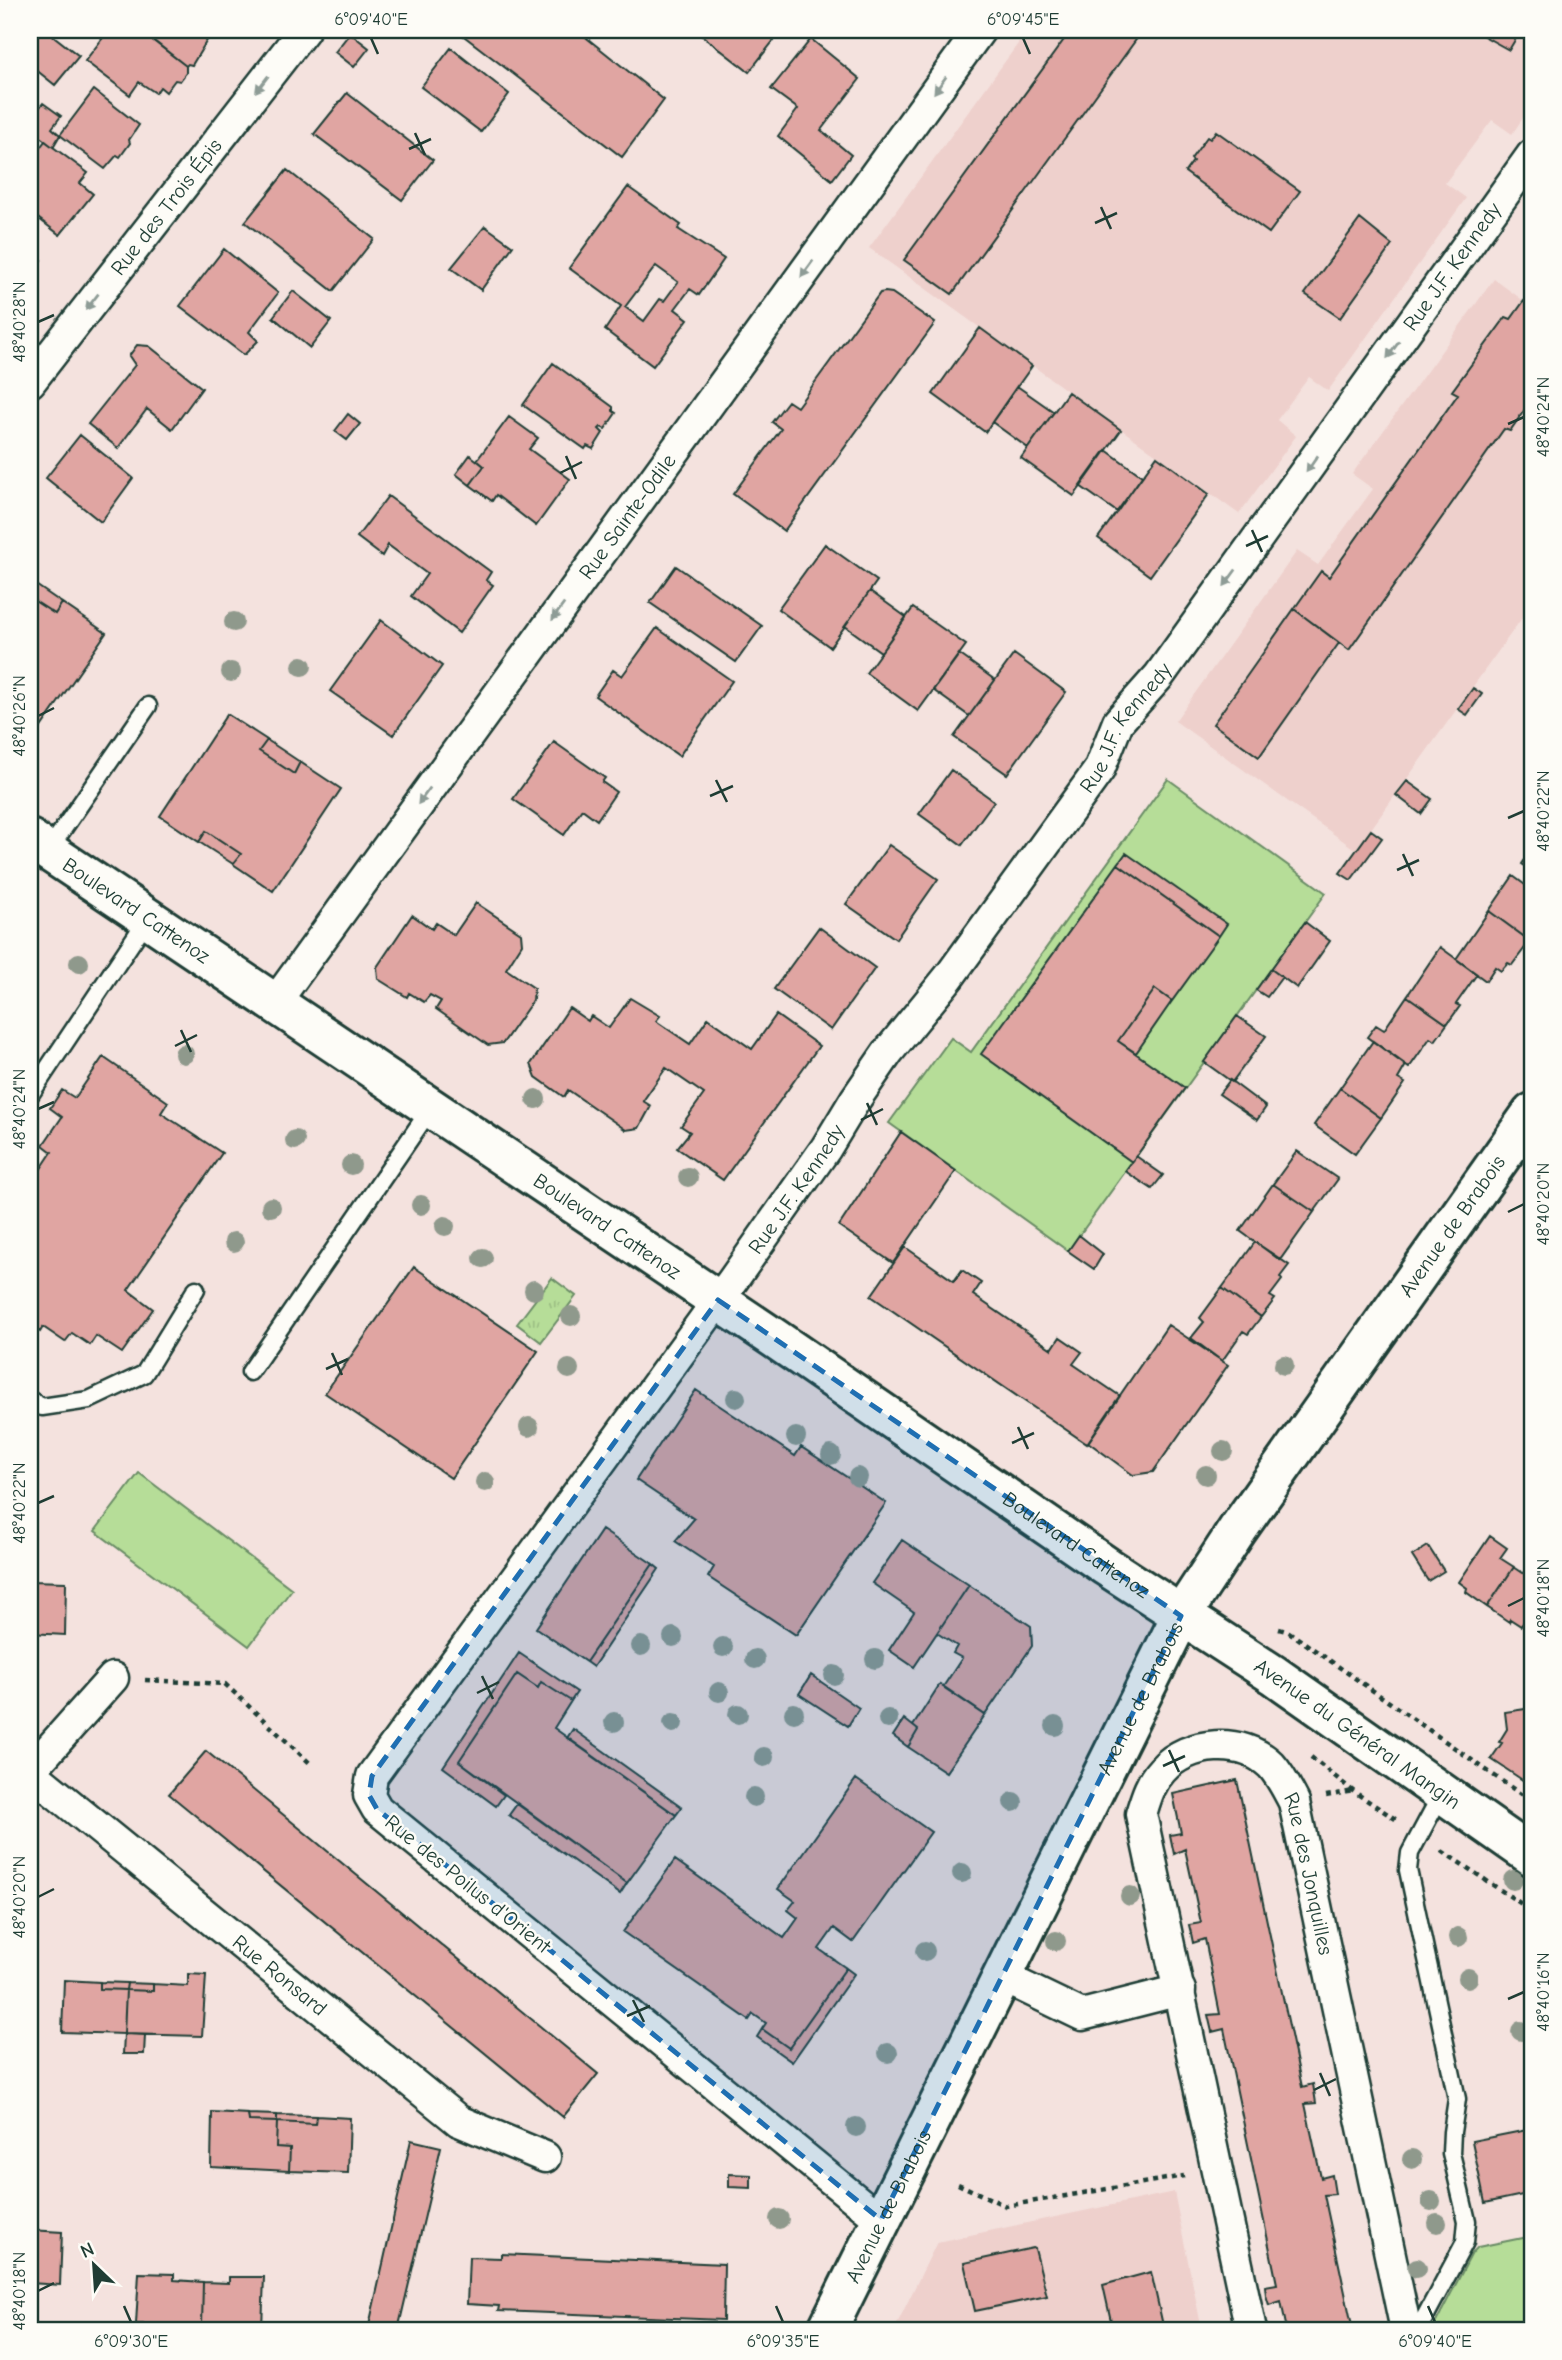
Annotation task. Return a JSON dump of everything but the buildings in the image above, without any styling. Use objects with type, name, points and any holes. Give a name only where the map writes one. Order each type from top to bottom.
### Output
[{"type":"street","name":"Rue des Trois Épis","points":[[30,382],[304,30]]},
{"type":"street","name":"Rue Sainte-Odile","points":[[274,1003],[980,30]]},
{"type":"street","name":"Rue J.F. Kennedy","points":[[718,1300],[826,1148],[888,1052],[956,968],[1099,770],[1118,722],[1159,676],[1532,155]]},
{"type":"street","name":"Boulevard Cattenoz","points":[[39,845],[718,1300],[1181,1616]]},
{"type":"street","name":"Avenue de Brabois","points":[[827,2330],[1181,1616],[1238,1528],[1532,1114]]},
{"type":"street","name":"Rue des Poilus d'Orient","points":[[718,1300],[372,1776],[369,1795],[377,1810],[881,2220]]},
{"type":"street","name":"Avenue du Général Mangin","points":[[1181,1616],[1274,1675],[1532,1856]]},
{"type":"street","points":[[30,1771],[113,1678]]},
{"type":"street","name":"Rue des Jonquilles","points":[[1251,2330],[1141,1814],[1148,1790],[1163,1769],[1185,1754],[1206,1746],[1229,1746],[1269,1764],[1284,1782],[1294,1802],[1406,2330]]},
{"type":"street","name":"Rue Ronsard","points":[[30,1771],[459,2121],[545,2157]]},
{"type":"street","points":[[1003,1977],[1082,2015],[1180,1990]]},
{"type":"lane","points":[[39,845],[148,706]]},
{"type":"lane","points":[[30,1095],[148,918]]},
{"type":"lane","points":[[250,1373],[431,1108]]},
{"type":"lane","points":[[30,1400],[42,1407],[89,1400],[144,1374],[196,1289]]},
{"type":"lane","points":[[1418,2330],[1465,2242],[1467,2221],[1451,2153],[1457,2099],[1408,1870],[1410,1853],[1442,1793]]},
{"type":"path","points":[[113,1678],[225,1684],[312,1765]]},
{"type":"path","points":[[1303,1750],[1353,1791],[1532,1911]]},
{"type":"path","points":[[958,2184],[1006,2206],[1218,2171]]},
{"type":"highlighted area","points":[[718,1300],[1181,1616],[881,2220],[377,1809],[369,1795],[372,1776]]},
{"type":"shaded area","points":[[1028,30],[1532,30],[1532,105],[1512,134],[1492,120],[1445,183],[1466,198],[1328,391],[1309,377],[1277,420],[1296,436],[1239,514],[869,248]]},
{"type":"shaded area","points":[[1494,279],[1532,307],[1532,604],[1356,850],[1175,721],[1297,551],[1318,565],[1373,489],[1352,474]]},
{"type":"shaded area","points":[[1174,2192],[1202,2330],[894,2330],[937,2242]]},
{"type":"green space","points":[[1168,779],[1326,893],[1068,1251],[889,1123],[951,1038],[971,1052]]},
{"type":"green space","points":[[552,1278],[576,1296],[541,1342],[517,1324]]},
{"type":"green space","points":[[139,1473],[292,1589],[249,1646],[95,1531]]},
{"type":"green space","points":[[1532,2236],[1532,2330],[1432,2330],[1472,2253],[1478,2247]]}]
